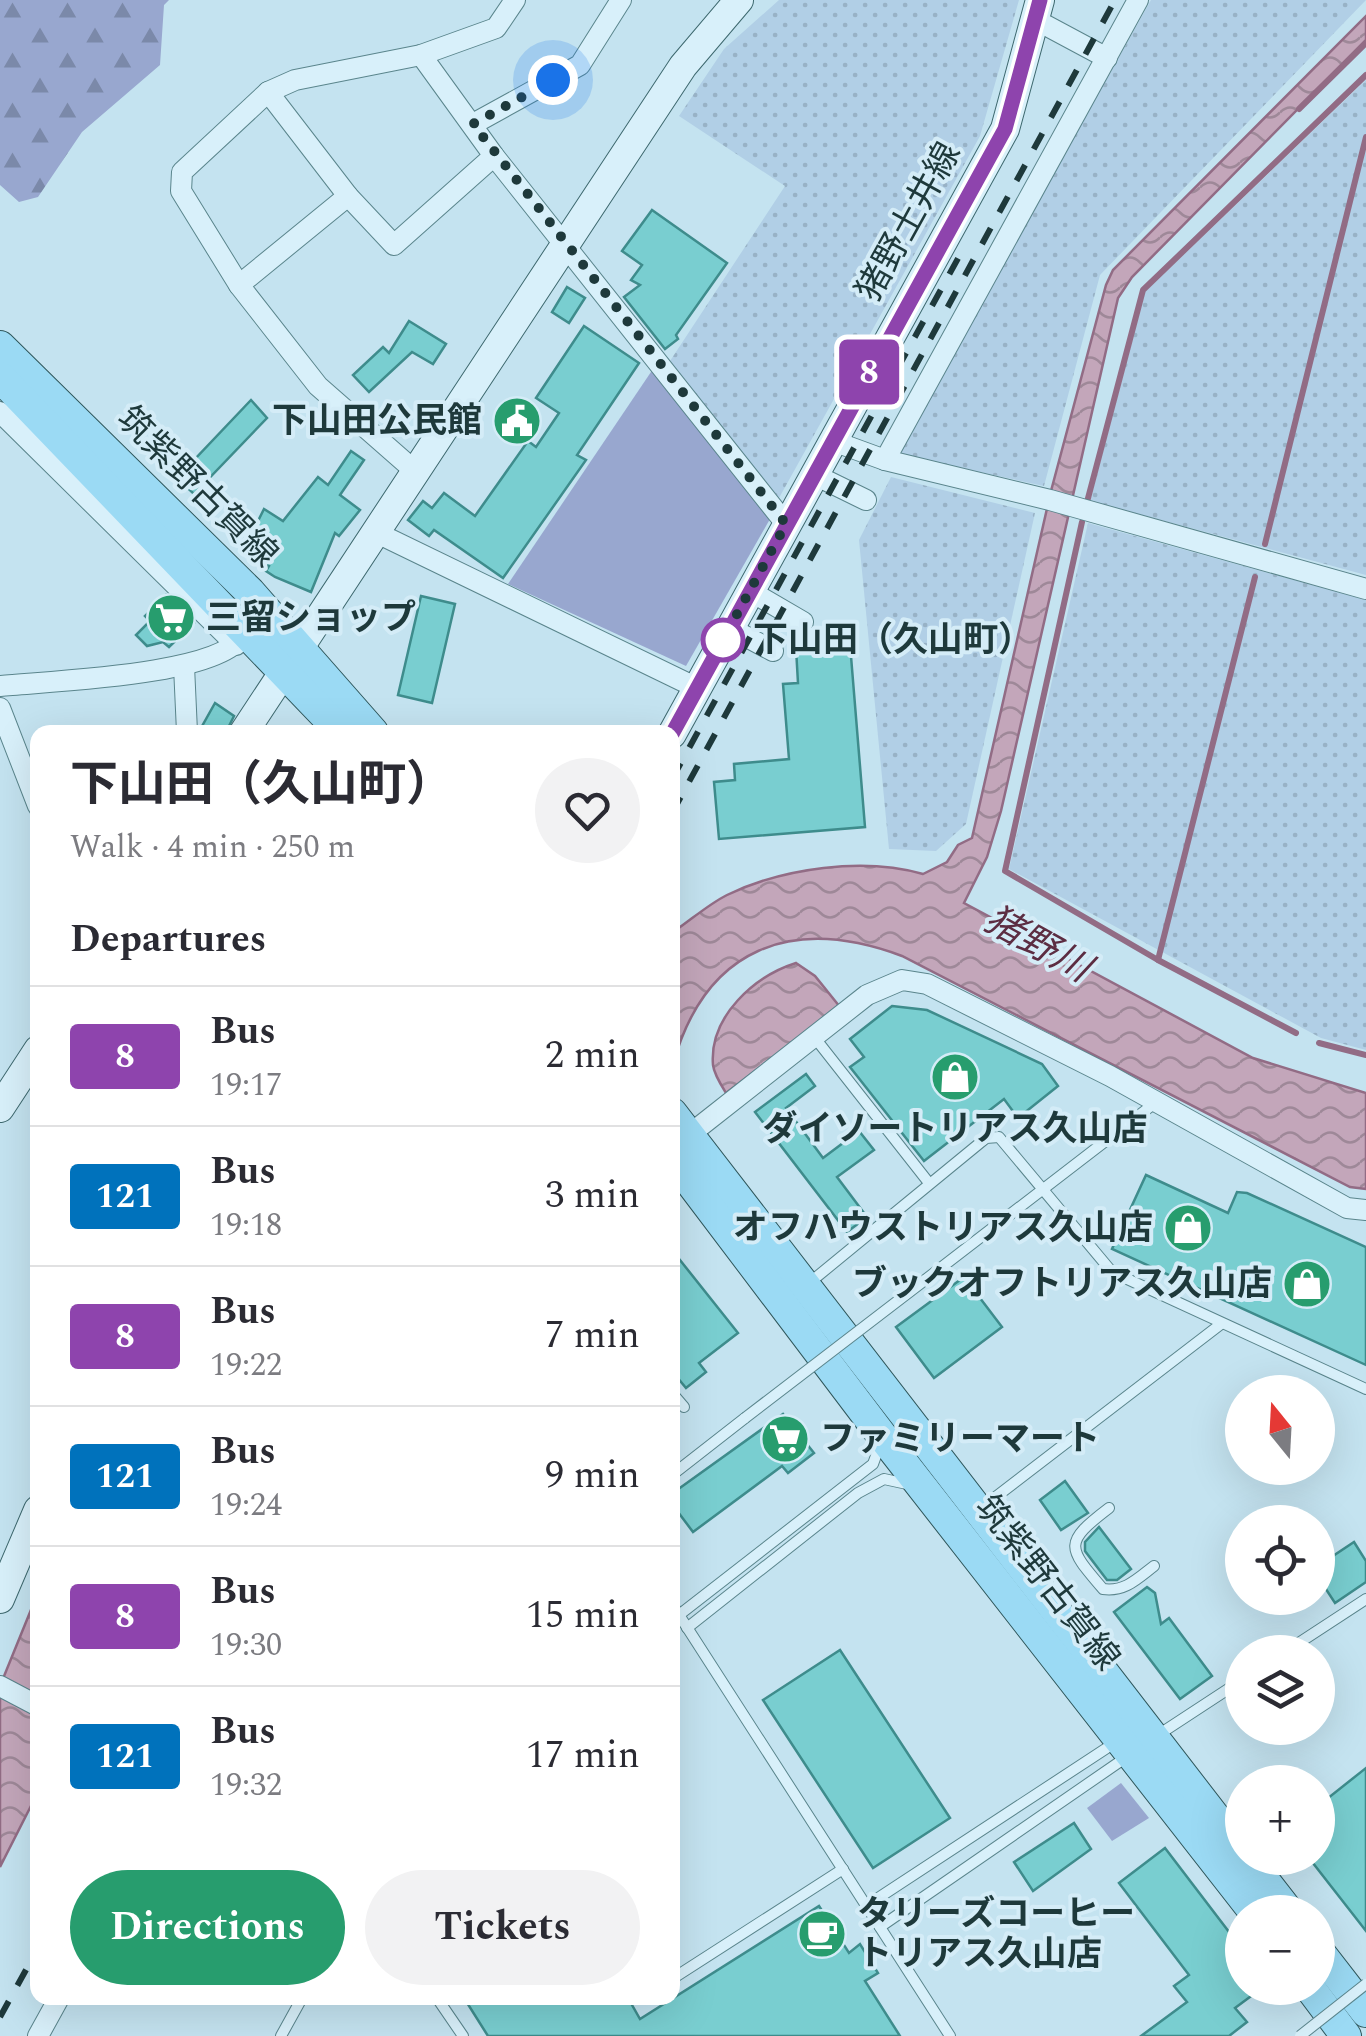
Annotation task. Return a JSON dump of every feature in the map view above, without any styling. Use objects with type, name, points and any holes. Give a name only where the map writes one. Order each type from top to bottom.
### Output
[{"type":"main road","name":"筑紫野古賀線","points":[[0,346],[250,592],[336,725]]},
{"type":"main road","name":"筑紫野古賀線","points":[[0,377],[241,638],[292,658],[364,725]]},
{"type":"main road","name":"筑紫野古賀線","points":[[680,1137],[805,1286],[979,1509],[1242,1895]]},
{"type":"main road","name":"筑紫野古賀線","points":[[680,1138],[883,1436],[1136,1743],[1225,1835]]},
{"type":"main road","name":"筑紫野古賀線","points":[[1260,1875],[1276,1895]]},
{"type":"main road","points":[[1335,1972],[1366,2012]]},
{"type":"main road","points":[[1323,2005],[1346,2036]]},
{"type":"street","points":[[416,472],[318,386],[239,285],[182,191],[182,172],[268,92],[294,80],[421,55],[496,28],[515,0]]},
{"type":"street","points":[[473,124],[580,65],[621,0]]},
{"type":"street","points":[[249,725],[683,66],[738,0]]},
{"type":"street","points":[[885,460],[1138,0]]},
{"type":"street","points":[[1038,10],[1107,58]]},
{"type":"street","name":"猪野土井線","points":[[677,725],[1005,129],[1038,10]]},
{"type":"street","points":[[421,55],[494,156],[786,524]]},
{"type":"street","points":[[268,92],[348,196],[394,244],[494,156]]},
{"type":"street","points":[[239,285],[348,196]]},
{"type":"street","points":[[0,412],[241,638],[223,656],[184,666],[0,686]]},
{"type":"street","points":[[832,441],[885,460],[1046,499],[1366,589]]},
{"type":"street","points":[[813,474],[866,500]]},
{"type":"street","points":[[375,532],[697,688]]},
{"type":"street","points":[[750,591],[803,622]]},
{"type":"street","points":[[730,628],[773,651]]},
{"type":"street","points":[[184,666],[187,725]]},
{"type":"street","points":[[0,708],[30,785]]},
{"type":"street","points":[[680,1134],[816,1038],[867,994],[902,980],[927,984],[1347,1208],[1366,1210]]},
{"type":"street","points":[[0,1108],[30,1062]]},
{"type":"street","points":[[0,1600],[12,1546],[30,1521]]},
{"type":"street","points":[[0,1686],[30,1702]]},
{"type":"street","points":[[38,2036],[56,2005]]},
{"type":"lane","points":[[816,1038],[928,1183]]},
{"type":"lane","points":[[680,1469],[1154,1103]]},
{"type":"lane","points":[[805,1286],[986,1138],[999,1137],[1112,1272],[1366,1389]]},
{"type":"lane","points":[[979,1509],[1221,1324]]},
{"type":"lane","points":[[680,1403],[684,1408]]},
{"type":"lane","points":[[680,1607],[873,1464],[883,1436]]},
{"type":"lane","points":[[687,1628],[858,1493],[884,1479],[905,1482],[937,1504]]},
{"type":"lane","points":[[1109,1508],[1079,1531],[1074,1555],[1103,1588],[1113,1590],[1124,1589],[1154,1566]]},
{"type":"lane","points":[[1310,1635],[1366,1599]]},
{"type":"lane","points":[[680,1617],[950,2036]]},
{"type":"lane","points":[[866,1906],[1225,1690]]},
{"type":"lane","points":[[880,1927],[1136,1743]]},
{"type":"lane","points":[[680,1974],[843,1870]]},
{"type":"lane","points":[[1300,2036],[1366,1984]]},
{"type":"lane","points":[[281,2036],[298,2005]]},
{"type":"lane","points":[[442,2005],[463,2036]]},
{"type":"shaded area","points":[[779,0],[1019,0],[980,136],[779,498],[670,361],[785,186],[679,116],[724,49]]},
{"type":"shaded area","points":[[1151,0],[1366,0],[1100,275],[1044,486],[897,454]]},
{"type":"shaded area","points":[[1366,80],[1366,575],[1090,501],[1145,292]]},
{"type":"shaded area","points":[[891,477],[1035,513],[966,824],[936,851],[889,849],[859,540]]},
{"type":"shaded area","points":[[1088,523],[1366,600],[1366,1050],[1321,1038],[1009,869]]},
{"type":"green space","points":[[0,0],[169,0],[164,5],[160,65],[82,132],[38,197],[19,202],[0,185]]},
{"type":"green space","points":[[653,369],[770,519],[686,666],[508,584]]},
{"type":"green space","points":[[1121,1783],[1149,1818],[1112,1841],[1087,1808]]},
{"type":"water","name":"猪野川","points":[[1366,16],[1366,40],[1132,277],[1118,298],[1001,811],[987,857],[964,903],[1253,1058],[1366,1093],[1366,1189],[1350,1187],[902,956],[862,944],[824,939],[790,941],[759,951],[731,968],[707,992],[680,1045],[680,927],[707,907],[773,878],[824,868],[875,866],[923,874],[947,862],[958,845],[972,838],[1051,491],[1113,270]]},
{"type":"water","points":[[796,963],[815,976],[840,1007],[726,1093],[713,1065],[714,1047],[727,1015],[751,988]]},
{"type":"water","points":[[30,1612],[30,1808],[0,1867],[0,1686]]},
{"type":"building","points":[[652,210],[727,263],[676,335],[678,339],[665,349],[624,297],[640,285],[631,280],[642,265],[622,251]]},
{"type":"building","points":[[567,287],[585,298],[569,323],[552,312]]},
{"type":"building","points":[[409,321],[446,344],[433,364],[412,352],[369,392],[353,375],[383,347],[389,353]]},
{"type":"building","points":[[584,326],[639,363],[577,455],[586,460],[503,578],[434,530],[429,536],[408,520],[423,501],[432,508],[444,493],[475,516],[528,441],[536,447],[559,413],[536,398]]},
{"type":"building","points":[[251,400],[267,418],[194,494],[177,478]]},
{"type":"building","points":[[351,451],[364,460],[340,495],[360,510],[339,536],[335,533],[311,592],[275,577],[266,571],[269,566],[243,551],[264,509],[283,521],[318,477],[328,485]]},
{"type":"building","points":[[166,595],[194,623],[169,647],[163,642],[147,646],[136,635],[150,621],[145,616]]},
{"type":"building","points":[[421,596],[455,604],[432,703],[398,695]]},
{"type":"building","points":[[850,644],[865,827],[719,839],[714,782],[735,780],[734,764],[789,759],[783,684],[798,683],[796,648]]},
{"type":"building","points":[[215,703],[234,716],[230,725],[203,725]]},
{"type":"building","name":"ダイソートリアス久山店","points":[[892,1006],[927,1010],[1042,1064],[1058,1086],[1018,1118],[1004,1099],[924,1161],[850,1067],[864,1057],[850,1039]]},
{"type":"building","points":[[806,1074],[815,1086],[786,1108],[823,1158],[859,1131],[874,1150],[837,1177],[867,1217],[847,1232],[755,1112]]},
{"type":"building","points":[[1146,1175],[1228,1213],[1237,1192],[1247,1193],[1366,1247],[1366,1365],[1112,1249]]},
{"type":"building","points":[[680,1260],[738,1333],[699,1363],[706,1372],[686,1388],[680,1381]]},
{"type":"building","points":[[964,1277],[1002,1327],[934,1378],[896,1327]]},
{"type":"building","points":[[783,1414],[814,1453],[788,1473],[782,1466],[693,1532],[680,1515],[680,1488]]},
{"type":"building","points":[[1065,1481],[1088,1513],[1061,1530],[1040,1500]]},
{"type":"building","points":[[1099,1527],[1131,1569],[1117,1580],[1107,1580],[1085,1551],[1085,1542]]},
{"type":"building","points":[[1354,1542],[1366,1561],[1366,1582],[1335,1603],[1335,1555]]},
{"type":"building","points":[[1147,1587],[1155,1593],[1161,1624],[1169,1618],[1212,1676],[1180,1699],[1114,1612]]},
{"type":"building","points":[[840,1650],[950,1818],[873,1868],[763,1700]]},
{"type":"building","points":[[1366,1768],[1366,1931],[1322,1875],[1335,1875],[1335,1793]]},
{"type":"building","points":[[1074,1823],[1091,1849],[1033,1891],[1014,1862]]},
{"type":"building","points":[[1165,1848],[1225,1927],[1225,2005],[1239,2005],[1235,2008],[1247,2022],[1229,2036],[1141,2036],[1187,2002],[1174,1986],[1189,1975],[1119,1883]]},
{"type":"building","points":[[819,1906],[849,1953],[860,1944],[878,1973],[865,1981],[900,2036],[488,2036],[468,2005],[632,2005],[640,2019],[662,2005],[680,2005],[680,1994]]},
{"type":"waterway","points":[[1299,109],[1366,43]]},
{"type":"waterway","points":[[1087,502],[1143,290],[1366,75]]},
{"type":"waterway","points":[[1265,544],[1366,137]]},
{"type":"waterway","points":[[1082,522],[1005,871],[1158,960],[1255,577]]},
{"type":"waterway","points":[[1158,960],[1296,1033]]},
{"type":"waterway","points":[[1319,1043],[1366,1055]]},
{"type":"railway","points":[[680,798],[1115,0]]},
{"type":"railway","points":[[680,764],[961,253]]},
{"type":"railway","points":[[0,2017],[30,1963]]},
{"type":"bus line","name":"8","points":[[677,725],[1005,129],[1040,0]]},
{"type":"place","name":"下山田公民館","points":[[517,421]]},
{"type":"place","name":"三留ショップ","points":[[171,618]]},
{"type":"place","name":"下山田（久山町）","points":[[723,640]]},
{"type":"place","name":"ダイソートリアス久山店","points":[[955,1077]]},
{"type":"place","name":"オフハウストリアス久山店","points":[[1188,1228]]},
{"type":"place","name":"ブックオフトリアス久山店","points":[[1307,1284]]},
{"type":"place","name":"ファミリーマート","points":[[785,1439]]},
{"type":"place","name":"タリーズコーヒー トリアス久山店","points":[[822,1934]]},
{"type":"route","points":[[553,80],[473,124],[494,156],[786,524],[723,640]]}]
